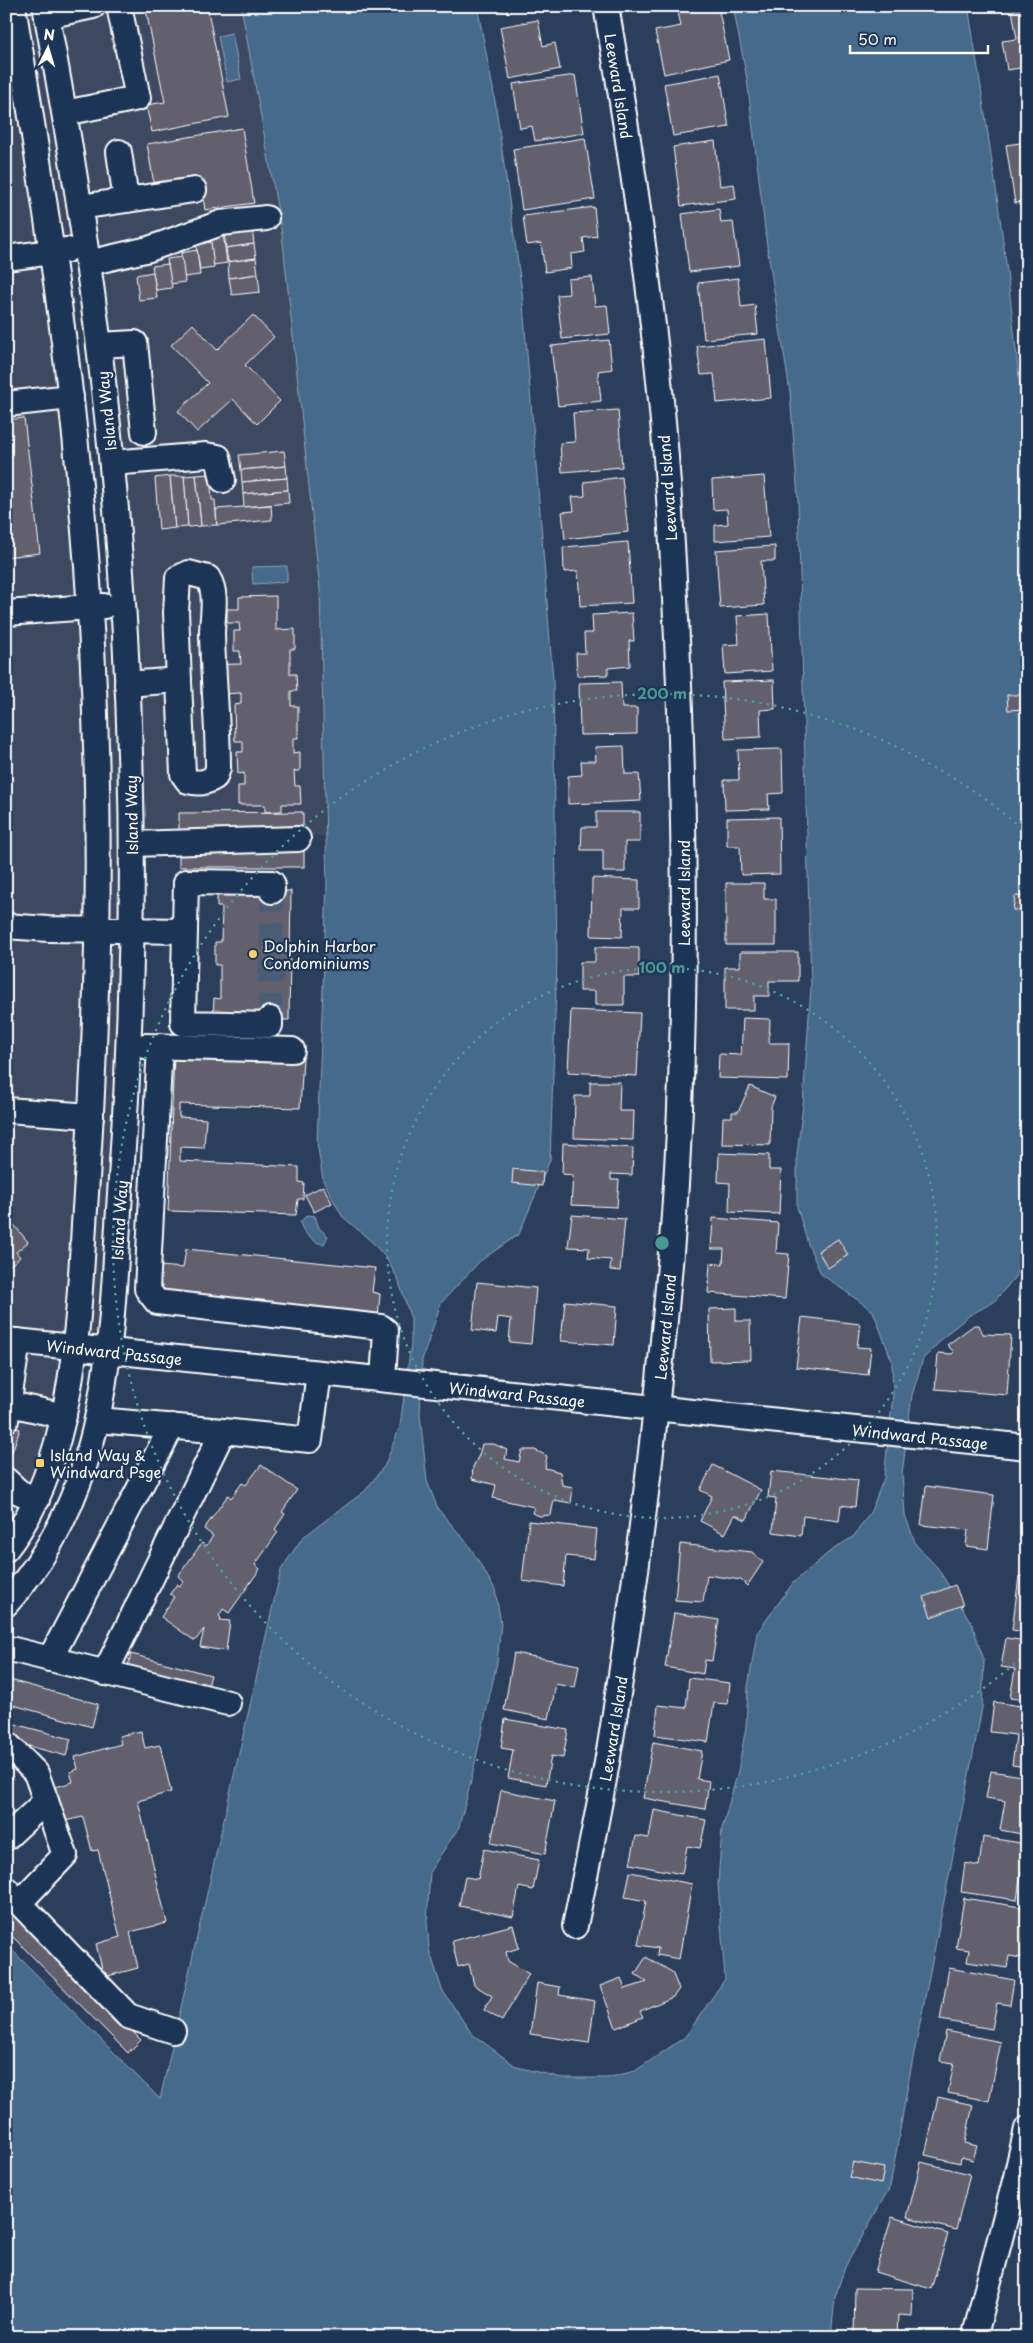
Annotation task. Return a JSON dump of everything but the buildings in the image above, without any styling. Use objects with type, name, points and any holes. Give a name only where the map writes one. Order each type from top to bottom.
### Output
[{"type":"street","points":[[6,1549],[36,1500],[54,1457],[64,1416],[74,1347],[91,1116],[98,930],[98,840],[89,607],[71,397],[52,252],[12,6]]},
{"type":"street","points":[[46,11],[93,6]]},
{"type":"street","points":[[65,113],[138,98],[119,6]]},
{"type":"street","name":"Leeward Island","points":[[575,1926],[614,1721],[642,1531],[656,1408],[674,1212],[683,1014],[684,811],[676,613],[661,402],[638,204],[606,6]]},
{"type":"street","name":"Island Way","points":[[6,1604],[36,1566],[59,1529],[91,1452],[98,1420],[108,1351],[125,1120],[132,931],[132,844],[127,684],[112,462],[99,345],[80,207],[46,11]]},
{"type":"street","points":[[120,152],[126,200]]},
{"type":"street","points":[[80,207],[194,190]]},
{"type":"street","points":[[6,258],[52,252],[87,255],[150,249],[221,224],[266,218]]},
{"type":"street","points":[[99,345],[135,343],[144,432]]},
{"type":"street","points":[[6,404],[71,397]]},
{"type":"street","points":[[112,462],[206,455],[218,457],[223,480]]},
{"type":"street","points":[[189,574],[199,574],[208,578],[212,585],[214,603],[212,632],[218,768],[215,777],[208,782],[188,781],[183,774],[179,680],[176,596],[178,578],[189,574]]},
{"type":"street","points":[[6,613],[123,605]]},
{"type":"street","points":[[127,684],[179,680]]},
{"type":"street","points":[[132,844],[298,839]]},
{"type":"street","points":[[270,1020],[270,1025],[183,1024],[186,882],[272,883],[272,891]]},
{"type":"street","points":[[6,926],[185,931]]},
{"type":"street","points":[[128,1045],[292,1050]]},
{"type":"street","points":[[160,1046],[148,1288],[151,1296],[157,1302],[381,1327],[386,1331],[391,1380]]},
{"type":"street","points":[[6,1110],[91,1116]]},
{"type":"street","points":[[12,1341],[7,1409],[64,1416]]},
{"type":"street","name":"Windward Passage","points":[[12,1341],[1027,1447]]},
{"type":"street","points":[[98,1420],[310,1440],[319,1373]]},
{"type":"street","points":[[50,1659],[172,1426]]},
{"type":"street","points":[[106,1673],[223,1431]]},
{"type":"street","points":[[6,1480],[19,1492],[36,1500]]},
{"type":"street","points":[[6,1648],[228,1703]]},
{"type":"street","points":[[9,1751],[36,1773],[65,1855],[13,1896],[128,2016],[173,2032]]},
{"type":"street","points":[[6,1838],[46,1801]]},
{"type":"street","points":[[976,2331],[1027,2129]]},
{"type":"shaded area","points":[[22,6],[35,6],[75,238],[60,240]]},
{"type":"shaded area","points":[[55,6],[241,6],[282,234],[300,382],[320,589],[326,836],[141,830]]},
{"type":"shaded area","points":[[241,6],[477,6],[494,94],[522,292],[553,680],[557,959],[550,1160],[519,1234],[480,1261],[441,1303],[422,1360],[420,1415],[427,1481],[438,1509],[468,1544],[495,1589],[501,1623],[497,1662],[459,1827],[430,1871],[427,1921],[429,1949],[442,1990],[472,2034],[517,2067],[562,2078],[607,2078],[635,2071],[685,2037],[725,1979],[718,1883],[722,1829],[738,1771],[746,1727],[748,1687],[757,1633],[793,1583],[828,1553],[854,1536],[871,1511],[884,1478],[893,1395],[892,1361],[873,1311],[821,1274],[808,1244],[797,1207],[797,1155],[803,1104],[811,986],[798,499],[790,392],[767,246],[747,79],[733,6],[968,6],[1003,239],[1017,356],[1027,473],[1027,1248],[1015,1277],[994,1302],[970,1315],[949,1332],[923,1359],[912,1395],[902,1474],[905,1515],[916,1545],[937,1567],[972,1624],[984,1660],[982,1708],[908,2084],[890,2187],[845,2267],[835,2297],[831,2337],[6,2337],[6,1944],[160,2099],[281,1570],[302,1538],[365,1491],[385,1465],[400,1426],[411,1344],[411,1319],[398,1279],[386,1258],[371,1241],[342,1216],[323,1180],[317,1142],[327,885],[320,589],[282,234]]},
{"type":"shaded area","points":[[6,28],[60,387],[6,393]]},
{"type":"shaded area","points":[[232,33],[241,79],[227,82],[218,36]]},
{"type":"shaded area","points":[[63,408],[79,597],[6,602],[6,414]]},
{"type":"shaded area","points":[[287,566],[287,582],[253,584],[252,567]]},
{"type":"shaded area","points":[[114,616],[123,842],[120,999],[100,1339],[84,1337],[99,617]]},
{"type":"shaded area","points":[[81,618],[88,840],[82,1116],[66,1335],[6,1330],[6,623]]},
{"type":"shaded area","points":[[307,1215],[315,1216],[319,1228],[328,1236],[324,1244],[312,1240],[303,1230],[300,1222]]},
{"type":"shaded area","points":[[6,1351],[63,1356],[55,1413],[28,1495],[6,1532]]},
{"type":"tunnel","points":[[270,1019],[272,891]]},
{"type":"place","name":"Dolphin Harbor Condominiums","points":[[253,954]]},
{"type":"place","name":"Island Way & Windward Psge","points":[[40,1463]]}]
